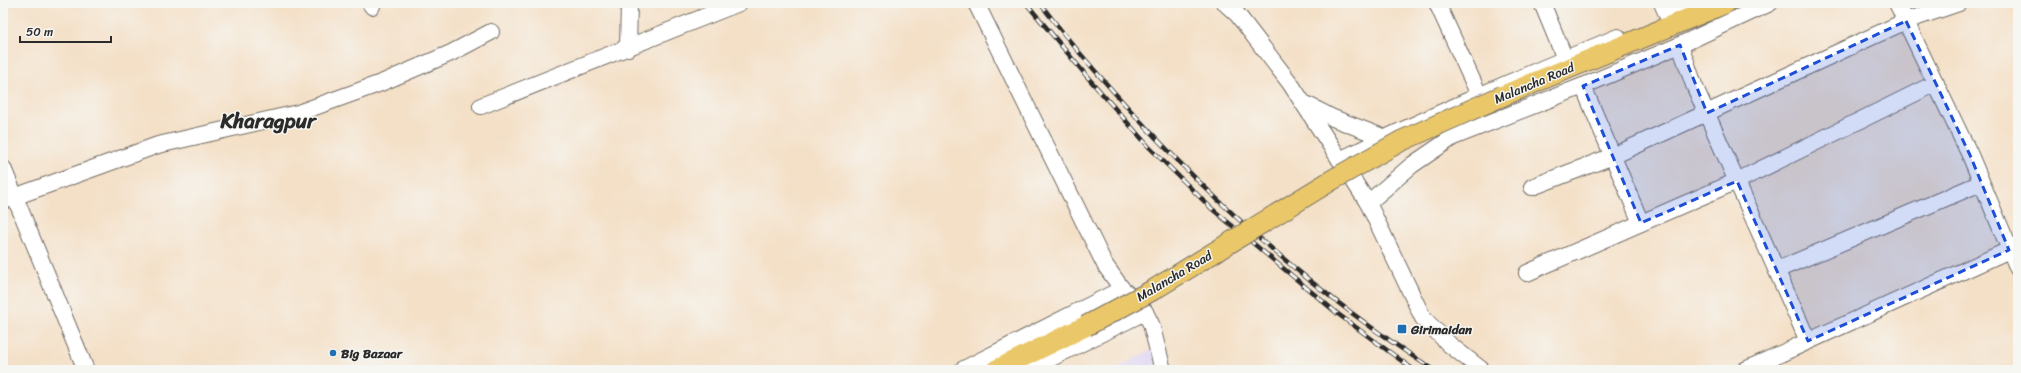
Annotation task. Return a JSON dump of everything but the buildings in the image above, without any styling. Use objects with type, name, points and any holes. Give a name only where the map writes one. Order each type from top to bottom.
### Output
[{"type":"main road","name":"Malancha Road","points":[[996,370],[1086,326],[1153,290],[1332,180],[1401,141],[1502,96],[1726,3]]},
{"type":"street","points":[[628,48],[629,3]]},
{"type":"street","points":[[481,106],[739,3]]},
{"type":"street","points":[[976,3],[1105,265],[1122,289],[1139,304],[1145,312],[1151,324],[1163,370]]},
{"type":"street","points":[[1225,3],[1246,27],[1302,102],[1368,203],[1423,318],[1450,345],[1482,370]]},
{"type":"street","points":[[1437,3],[1479,95]]},
{"type":"street","points":[[1542,3],[1565,59]]},
{"type":"street","points":[[1340,160],[1479,95],[1565,59],[1664,10],[1699,3]]},
{"type":"street","points":[[1368,203],[1412,165],[1453,137],[1583,86],[1680,45],[1770,3]]},
{"type":"street","points":[[1897,3],[2014,248],[2018,269]]},
{"type":"street","points":[[1532,187],[1613,156],[1906,21],[1959,3]]},
{"type":"street","points":[[9,199],[158,145],[305,110],[381,83],[451,53],[491,32]]},
{"type":"street","points":[[1680,45],[1694,85],[1808,341]]},
{"type":"street","points":[[1527,273],[1737,181],[1936,83]]},
{"type":"street","points":[[1583,86],[1641,223]]},
{"type":"street","points":[[1302,102],[1333,118],[1385,138]]},
{"type":"street","points":[[3,168],[9,199],[86,370]]},
{"type":"street","points":[[1777,270],[1982,183]]},
{"type":"street","points":[[1745,370],[2014,248]]},
{"type":"street","points":[[962,370],[1122,289]]},
{"type":"street","points":[[1027,370],[1145,312]]},
{"type":"highlighted area","points":[[1906,21],[1970,155],[2009,250],[1808,341],[1737,181],[1641,223],[1583,86],[1680,45],[1707,113]]},
{"type":"shaded area","points":[[1164,343],[1174,370],[1114,370]]},
{"type":"railway","points":[[1026,3],[1090,80],[1149,147],[1211,208],[1338,314],[1414,370]]},
{"type":"railway","points":[[1040,3],[1079,53],[1121,100],[1193,176],[1230,211],[1268,246],[1349,311],[1434,370]]},
{"type":"place","name":"Girimaidan","points":[[1402,329]]},
{"type":"place","name":"Big Bazaar","points":[[333,353]]},
{"type":"district","name":"Kharagpur","points":[[268,121]]}]
